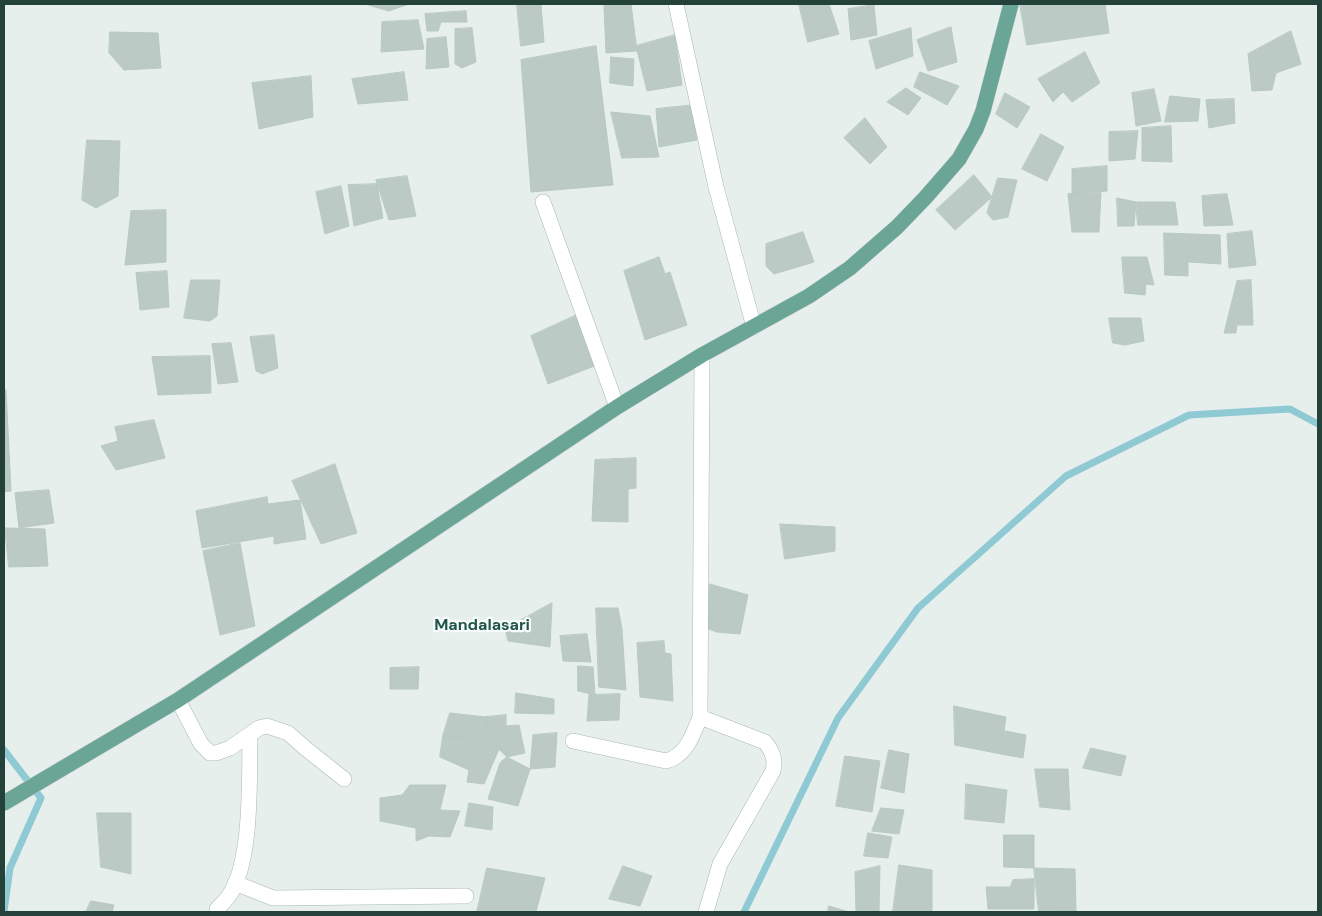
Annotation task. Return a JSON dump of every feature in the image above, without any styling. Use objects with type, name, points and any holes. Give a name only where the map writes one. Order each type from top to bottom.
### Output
[{"type":"main road","points":[[4,803],[178,700],[617,406],[702,355],[809,296],[850,268],[925,198],[959,159],[976,129],[983,111],[1011,4]]},
{"type":"street","points":[[676,4],[716,187],[754,327]]},
{"type":"street","points":[[543,202],[617,406]]},
{"type":"street","points":[[573,741],[666,761],[676,759],[693,738],[700,717],[702,355]]},
{"type":"street","points":[[178,700],[201,744],[210,753],[230,748],[260,728],[267,726],[288,733],[344,779]]},
{"type":"street","points":[[700,717],[765,742],[770,748],[775,763],[773,771],[720,864],[706,912]]},
{"type":"street","points":[[217,909],[229,896],[240,870],[245,844],[250,735]]},
{"type":"street","points":[[234,883],[273,898],[466,896]]},
{"type":"building","points":[[365,4],[409,4],[389,11]]},
{"type":"building","points":[[517,4],[541,4],[544,42],[521,46]]},
{"type":"building","points":[[631,4],[637,51],[606,53],[604,6]]},
{"type":"building","points":[[799,4],[829,4],[839,34],[808,42]]},
{"type":"building","points":[[1020,4],[1105,4],[1109,33],[1027,45]]},
{"type":"building","points":[[874,5],[877,35],[851,40],[848,9]]},
{"type":"building","points":[[466,11],[467,22],[441,22],[438,31],[427,31],[425,14]]},
{"type":"building","points":[[418,20],[424,49],[381,52],[382,22]]},
{"type":"building","points":[[951,27],[957,62],[928,71],[917,40]]},
{"type":"building","points":[[472,28],[476,62],[462,68],[455,64],[455,29]]},
{"type":"building","points":[[911,28],[913,56],[876,69],[869,41]]},
{"type":"building","points":[[1291,31],[1301,64],[1276,73],[1272,90],[1252,91],[1248,54]]},
{"type":"building","points":[[110,32],[158,33],[161,68],[124,70],[109,53]]},
{"type":"building","points":[[675,35],[682,85],[647,91],[636,46]]},
{"type":"building","points":[[446,37],[449,67],[426,69],[427,39]]},
{"type":"building","points":[[596,46],[613,185],[531,192],[521,60]]},
{"type":"building","points":[[1085,52],[1100,83],[1072,102],[1063,92],[1053,102],[1038,79]]},
{"type":"building","points":[[611,57],[634,59],[633,86],[610,83]]},
{"type":"building","points":[[404,72],[408,100],[358,104],[352,79]]},
{"type":"building","points":[[920,72],[959,86],[947,105],[914,87]]},
{"type":"building","points":[[311,76],[313,117],[259,129],[252,83]]},
{"type":"building","points":[[906,88],[921,98],[908,115],[887,102]]},
{"type":"building","points":[[1154,89],[1161,121],[1136,126],[1132,93]]},
{"type":"building","points":[[1005,93],[1030,107],[1017,128],[996,114]]},
{"type":"building","points":[[1170,96],[1200,99],[1198,121],[1165,122]]},
{"type":"building","points":[[1234,99],[1235,123],[1209,128],[1206,100]]},
{"type":"building","points":[[695,105],[697,140],[659,147],[656,109]]},
{"type":"building","points":[[611,112],[650,116],[659,157],[622,158]]},
{"type":"building","points":[[865,118],[887,147],[870,164],[844,138]]},
{"type":"building","points":[[1171,126],[1172,162],[1142,161],[1142,128]]},
{"type":"building","points":[[1138,131],[1135,159],[1109,161],[1109,132]]},
{"type":"building","points":[[1041,134],[1064,147],[1047,181],[1022,169]]},
{"type":"building","points":[[87,140],[120,141],[118,196],[96,208],[82,200]]},
{"type":"building","points":[[1107,166],[1107,191],[1072,194],[1072,169]]},
{"type":"building","points":[[974,175],[992,197],[955,230],[936,210]]},
{"type":"building","points":[[407,176],[416,216],[389,220],[376,180]]},
{"type":"building","points":[[998,178],[1017,180],[1008,217],[993,220],[987,213]]},
{"type":"building","points":[[377,184],[383,218],[354,226],[348,185]]},
{"type":"building","points":[[341,186],[349,226],[325,234],[316,192]]},
{"type":"building","points":[[1101,193],[1099,232],[1072,232],[1068,194]]},
{"type":"building","points":[[1227,194],[1233,225],[1204,226],[1202,196]]},
{"type":"building","points":[[1117,198],[1136,202],[1134,226],[1118,226]]},
{"type":"building","points":[[1136,202],[1175,202],[1178,225],[1138,225]]},
{"type":"building","points":[[166,210],[166,262],[125,265],[131,211]]},
{"type":"building","points":[[1252,231],[1256,265],[1229,268],[1227,234]]},
{"type":"building","points":[[803,232],[814,262],[774,274],[766,266],[766,244]]},
{"type":"building","points":[[1164,233],[1220,235],[1221,264],[1188,262],[1188,276],[1165,275]]},
{"type":"building","points":[[659,257],[665,274],[670,272],[687,325],[645,340],[624,271]]},
{"type":"building","points":[[1122,257],[1147,257],[1154,285],[1146,284],[1145,295],[1125,293]]},
{"type":"building","points":[[167,271],[169,307],[140,310],[136,273]]},
{"type":"building","points":[[191,280],[220,280],[217,316],[210,321],[184,318]]},
{"type":"building","points":[[1251,280],[1253,325],[1237,325],[1236,333],[1224,333],[1237,281]]},
{"type":"building","points":[[581,313],[597,365],[548,384],[531,336]]},
{"type":"building","points":[[1109,318],[1141,318],[1144,341],[1125,345],[1113,343]]},
{"type":"building","points":[[274,335],[278,368],[262,374],[256,371],[250,337]]},
{"type":"building","points":[[231,343],[238,382],[218,384],[212,344]]},
{"type":"building","points":[[210,356],[211,393],[158,395],[152,357]]},
{"type":"building","points":[[4,390],[6,390],[11,491],[4,492]]},
{"type":"building","points":[[154,420],[165,458],[116,470],[101,446],[118,441],[115,427]]},
{"type":"building","points":[[636,458],[636,488],[628,489],[628,522],[592,521],[595,460]]},
{"type":"building","points":[[335,464],[357,533],[321,544],[292,481]]},
{"type":"building","points":[[49,490],[54,523],[19,528],[15,493]]},
{"type":"building","points":[[267,497],[268,504],[300,500],[306,539],[274,544],[274,536],[202,548],[196,511]]},
{"type":"building","points":[[780,524],[835,527],[835,551],[785,559]]},
{"type":"building","points":[[5,528],[45,529],[48,566],[9,567]]},
{"type":"building","points":[[240,543],[255,626],[220,635],[203,551]]},
{"type":"building","points":[[710,584],[748,595],[740,634],[717,632],[700,626]]},
{"type":"building","points":[[552,603],[550,647],[508,641],[505,629]]},
{"type":"building","points":[[596,608],[618,608],[622,629],[626,690],[599,687]]},
{"type":"building","points":[[587,634],[591,662],[563,661],[560,636]]},
{"type":"building","points":[[664,641],[665,653],[671,654],[673,701],[640,697],[637,643]]},
{"type":"building","points":[[578,666],[593,667],[595,695],[578,691]]},
{"type":"building","points":[[419,667],[418,689],[390,689],[390,668]]},
{"type":"building","points":[[516,693],[554,699],[554,714],[515,713]]},
{"type":"building","points":[[620,694],[619,720],[587,721],[589,695]]},
{"type":"building","points":[[954,706],[1006,717],[1001,754],[955,745]]},
{"type":"building","points":[[450,713],[486,717],[489,740],[443,736]]},
{"type":"building","points":[[506,715],[506,726],[519,725],[525,753],[507,757],[489,740],[486,717]]},
{"type":"building","points":[[1005,731],[1026,735],[1023,758],[1001,754]]},
{"type":"building","points":[[557,733],[555,767],[530,769],[533,735]]},
{"type":"building","points":[[443,736],[489,740],[499,749],[484,784],[467,782],[469,770],[440,757]]},
{"type":"building","points":[[1091,748],[1126,756],[1121,776],[1083,768]]},
{"type":"building","points":[[889,750],[909,754],[904,793],[881,788]]},
{"type":"building","points":[[845,756],[880,761],[872,812],[836,806]]},
{"type":"building","points":[[507,757],[530,769],[518,806],[488,799],[500,763]]},
{"type":"building","points":[[1035,769],[1068,769],[1070,810],[1040,807]]},
{"type":"building","points":[[966,784],[1007,790],[1004,823],[965,819]]},
{"type":"building","points":[[410,785],[446,785],[440,810],[460,811],[450,837],[429,836],[416,841],[416,828],[380,821],[380,798],[402,795]]},
{"type":"building","points":[[469,803],[493,807],[492,830],[465,826]]},
{"type":"building","points":[[881,808],[904,810],[899,834],[872,831]]},
{"type":"building","points":[[97,813],[131,813],[131,874],[101,867]]},
{"type":"building","points":[[868,833],[892,837],[888,858],[864,856]]},
{"type":"building","points":[[1004,835],[1034,835],[1034,868],[1004,867]]},
{"type":"building","points":[[899,865],[932,870],[932,912],[893,912]]},
{"type":"building","points":[[623,866],[652,876],[640,906],[609,899]]},
{"type":"building","points":[[880,866],[879,912],[856,912],[855,872]]},
{"type":"building","points":[[487,868],[545,878],[536,912],[477,912]]},
{"type":"building","points":[[1034,868],[1075,869],[1076,911],[1039,912]]},
{"type":"building","points":[[1034,879],[1034,909],[988,909],[986,887],[1010,887],[1013,880]]},
{"type":"building","points":[[91,901],[114,905],[112,912],[86,912]]},
{"type":"building","points":[[829,906],[849,912],[828,912]]},
{"type":"waterway","points":[[744,912],[838,718],[918,608],[1066,476],[1189,415],[1290,409],[1318,424]]},
{"type":"waterway","points":[[4,750],[41,798],[10,868],[5,912]]},
{"type":"district","name":"Mandalasari","points":[[482,626]]}]
